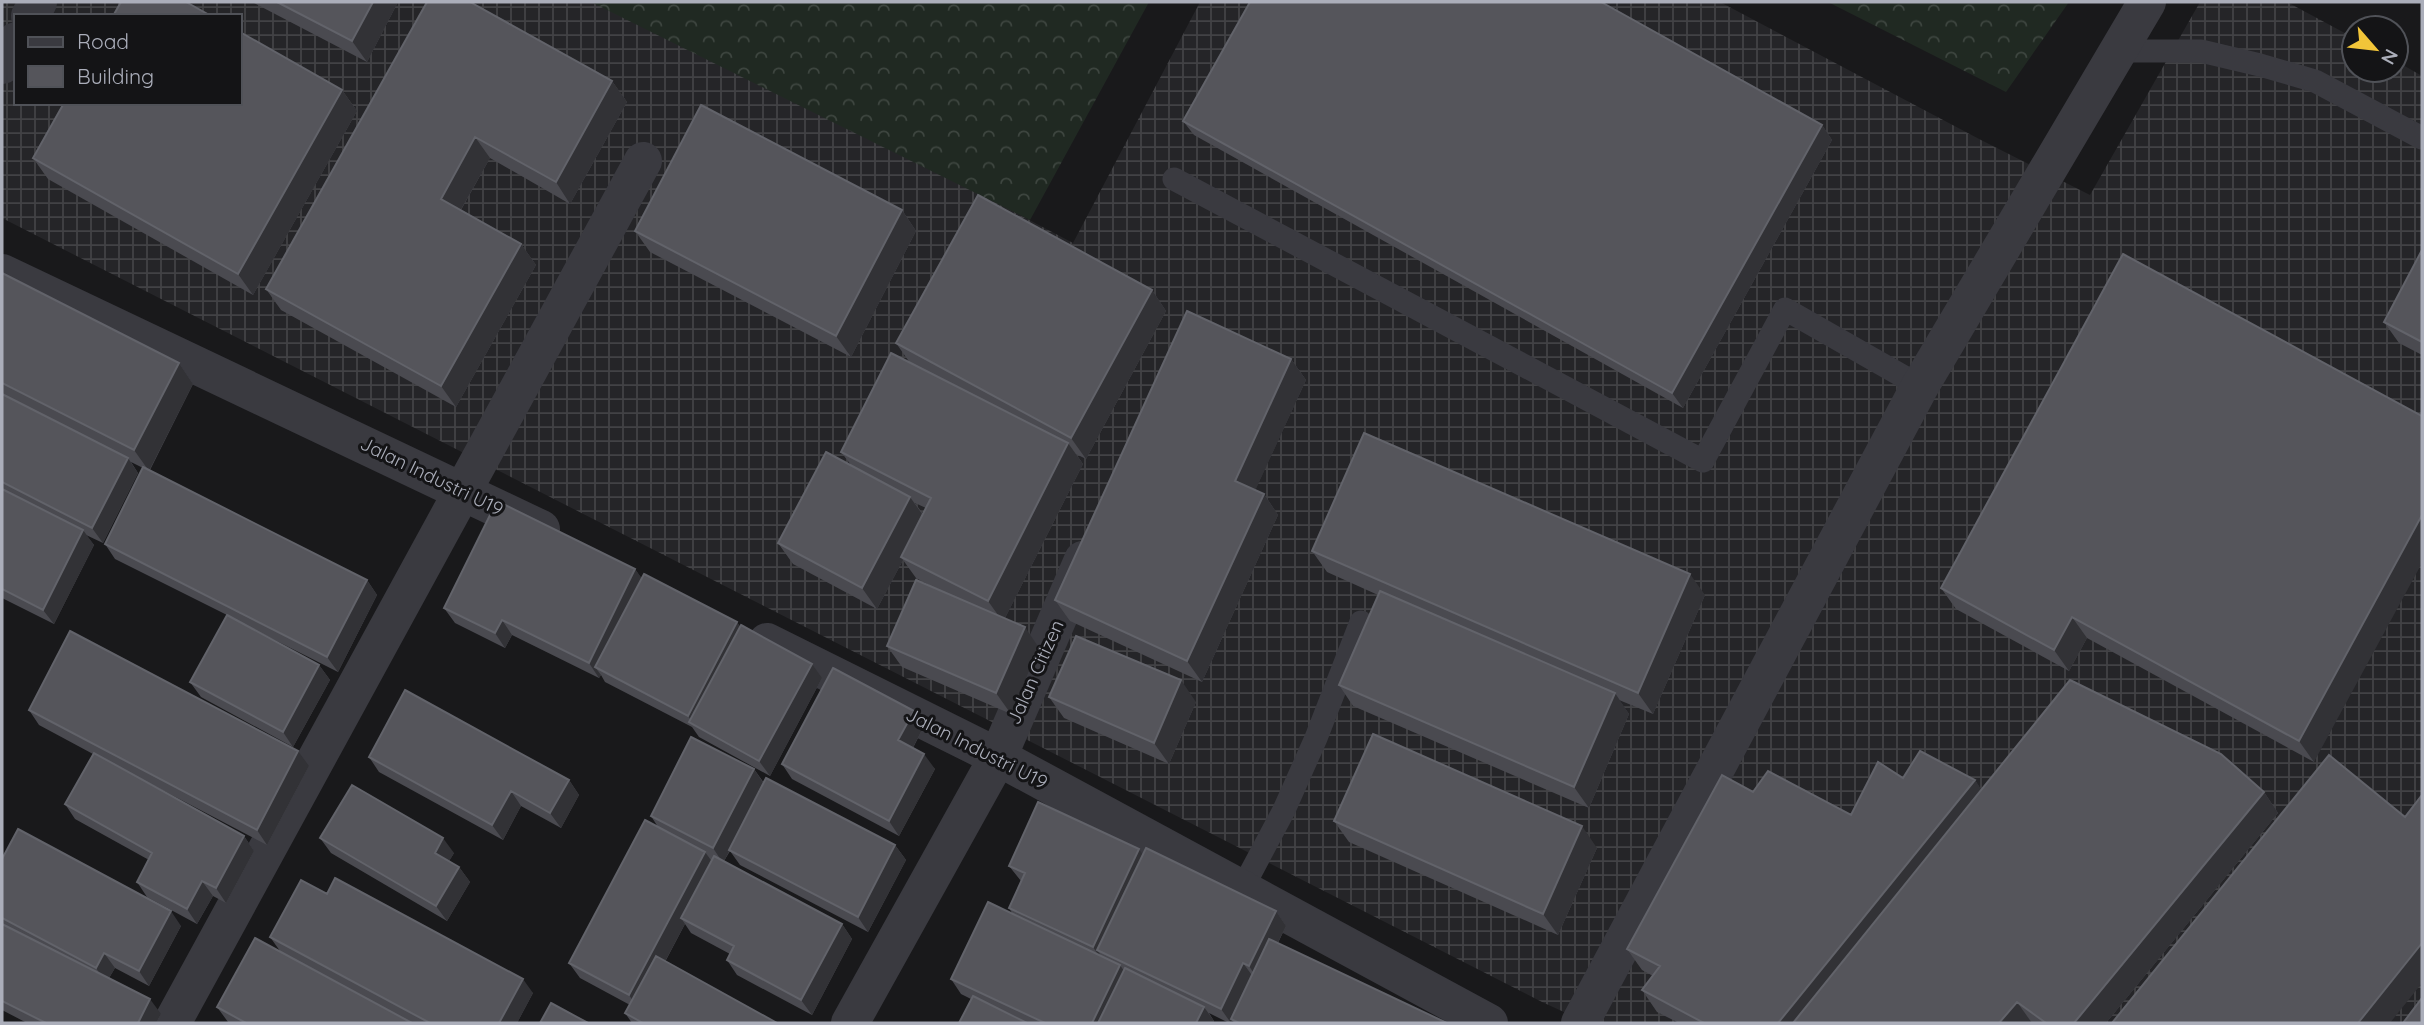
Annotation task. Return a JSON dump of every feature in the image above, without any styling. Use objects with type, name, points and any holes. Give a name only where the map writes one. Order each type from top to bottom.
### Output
[{"type":"street","points":[[1580,1023],[1920,386],[2147,2]]},
{"type":"street","points":[[2,65],[14,44]]},
{"type":"street","points":[[172,1023],[643,161]]},
{"type":"street","name":"Jalan Industri U19","points":[[2,273],[463,490],[575,546]]},
{"type":"street","name":"Jalan Citizen","points":[[850,1023],[998,757],[1098,526]]},
{"type":"street","name":"Jalan Industri U19","points":[[737,627],[998,757],[1489,1023]]},
{"type":"lane","points":[[2118,51],[2201,51],[2260,65],[2315,81],[2422,138]]},
{"type":"lane","points":[[1174,179],[1703,461],[1785,309],[1920,386]]},
{"type":"lane","points":[[1242,889],[1284,810],[1361,622]]},
{"type":"shaded area","points":[[2,2],[662,2],[652,21],[1073,243],[1200,2],[1720,2],[2090,195],[2200,2],[2287,2],[2340,30],[2340,84],[2410,84],[2410,69],[2422,76],[2422,1023],[1588,1023],[2,218]]},
{"type":"green space","points":[[591,2],[1149,2],[1030,220]]},
{"type":"green space","points":[[1828,2],[2069,2],[2006,92]]},
{"type":"building","points":[[121,2],[186,2],[207,14],[114,14]]},
{"type":"building","points":[[277,2],[373,2],[352,41]]},
{"type":"building","points":[[427,2],[470,2],[612,81],[556,182],[475,137],[441,199],[521,244],[441,386],[266,289]]},
{"type":"building","points":[[1250,2],[1601,2],[1822,125],[1672,393],[1183,121]]},
{"type":"building","points":[[242,33],[342,90],[238,274],[33,158],[63,105],[242,105]]},
{"type":"building","points":[[701,105],[902,210],[836,336],[635,231]]},
{"type":"building","points":[[978,195],[1152,290],[1071,438],[896,343]]},
{"type":"building","points":[[2422,250],[2422,342],[2384,322]]},
{"type":"building","points":[[2123,254],[2422,416],[2422,515],[2299,741],[2072,617],[2054,650],[1941,588]]},
{"type":"building","points":[[2,273],[179,363],[134,450],[2,383]]},
{"type":"building","points":[[1187,311],[1291,359],[1235,481],[1264,494],[1187,661],[1055,600]]},
{"type":"building","points":[[891,353],[1068,443],[988,601],[901,557],[931,498],[841,452]]},
{"type":"building","points":[[2,394],[128,458],[92,528],[2,482]]},
{"type":"building","points":[[1364,433],[1690,574],[1638,693],[1312,551]]},
{"type":"building","points":[[826,452],[910,497],[862,588],[778,543]]},
{"type":"building","points":[[143,467],[367,580],[327,657],[105,544]]},
{"type":"building","points":[[2,489],[83,530],[43,610],[2,589]]},
{"type":"building","points":[[497,501],[635,569],[589,663],[502,620],[495,633],[444,608]]},
{"type":"building","points":[[644,574],[737,622],[688,716],[595,667]]},
{"type":"building","points":[[916,580],[1025,627],[996,693],[887,646]]},
{"type":"building","points":[[1380,591],[1615,693],[1574,787],[1339,685]]},
{"type":"building","points":[[227,615],[319,665],[283,732],[190,682]]},
{"type":"building","points":[[741,625],[812,664],[759,761],[689,722]]},
{"type":"building","points":[[70,631],[298,751],[257,830],[29,710]]},
{"type":"building","points":[[1076,636],[1181,680],[1154,743],[1049,697]]},
{"type":"building","points":[[833,668],[914,711],[898,740],[924,754],[889,821],[782,764]]},
{"type":"building","points":[[2070,680],[2221,754],[2264,792],[2074,1023],[2046,1023],[2017,1002],[1999,1023],[1793,1023]]},
{"type":"building","points":[[405,690],[569,780],[550,813],[511,791],[492,825],[369,757]]},
{"type":"building","points":[[1373,734],[1582,826],[1543,914],[1334,821]]},
{"type":"building","points":[[691,737],[754,769],[713,848],[651,816]]},
{"type":"building","points":[[1920,751],[1975,780],[1778,1023],[1704,1023],[1642,990],[1660,966],[1627,949],[1722,775],[1753,792],[1768,771],[1851,815],[1878,762],[1903,778]]},
{"type":"building","points":[[94,753],[244,836],[216,888],[202,881],[187,909],[137,882],[152,853],[65,804]]},
{"type":"building","points":[[2329,755],[2405,817],[2422,795],[2422,943],[2358,1023],[2112,1023]]},
{"type":"building","points":[[766,778],[895,845],[858,917],[729,850]]},
{"type":"building","points":[[352,785],[443,838],[435,853],[459,867],[436,906],[320,838]]},
{"type":"building","points":[[1038,802],[1139,849],[1093,947],[1009,908],[1025,873],[1009,866]]},
{"type":"building","points":[[645,820],[705,852],[629,995],[569,963]]},
{"type":"building","points":[[18,829],[171,911],[139,971],[104,953],[96,968],[2,918],[2,859]]},
{"type":"building","points":[[1146,848],[1276,911],[1249,966],[1243,963],[1221,1009],[1097,950]]},
{"type":"building","points":[[714,856],[842,924],[801,1000],[727,960],[734,946],[681,918]]},
{"type":"building","points":[[335,878],[523,979],[499,1023],[430,1023],[270,937],[301,880],[327,894]]},
{"type":"building","points":[[988,902],[1120,965],[1092,1023],[1045,1023],[951,979]]},
{"type":"building","points":[[2,924],[150,999],[138,1023],[46,1023],[2,1001]]},
{"type":"building","points":[[255,938],[412,1023],[246,1023],[217,1007]]},
{"type":"building","points":[[1269,939],[1447,1023],[1239,1023],[1231,1019]]},
{"type":"building","points":[[656,956],[777,1023],[643,1023],[625,1013]]},
{"type":"building","points":[[1125,968],[1204,1007],[1196,1023],[1098,1023]]},
{"type":"building","points":[[973,996],[1027,1023],[959,1023]]},
{"type":"building","points":[[2422,998],[2422,1023],[2403,1023]]},
{"type":"building","points":[[551,1003],[588,1023],[540,1023]]}]
